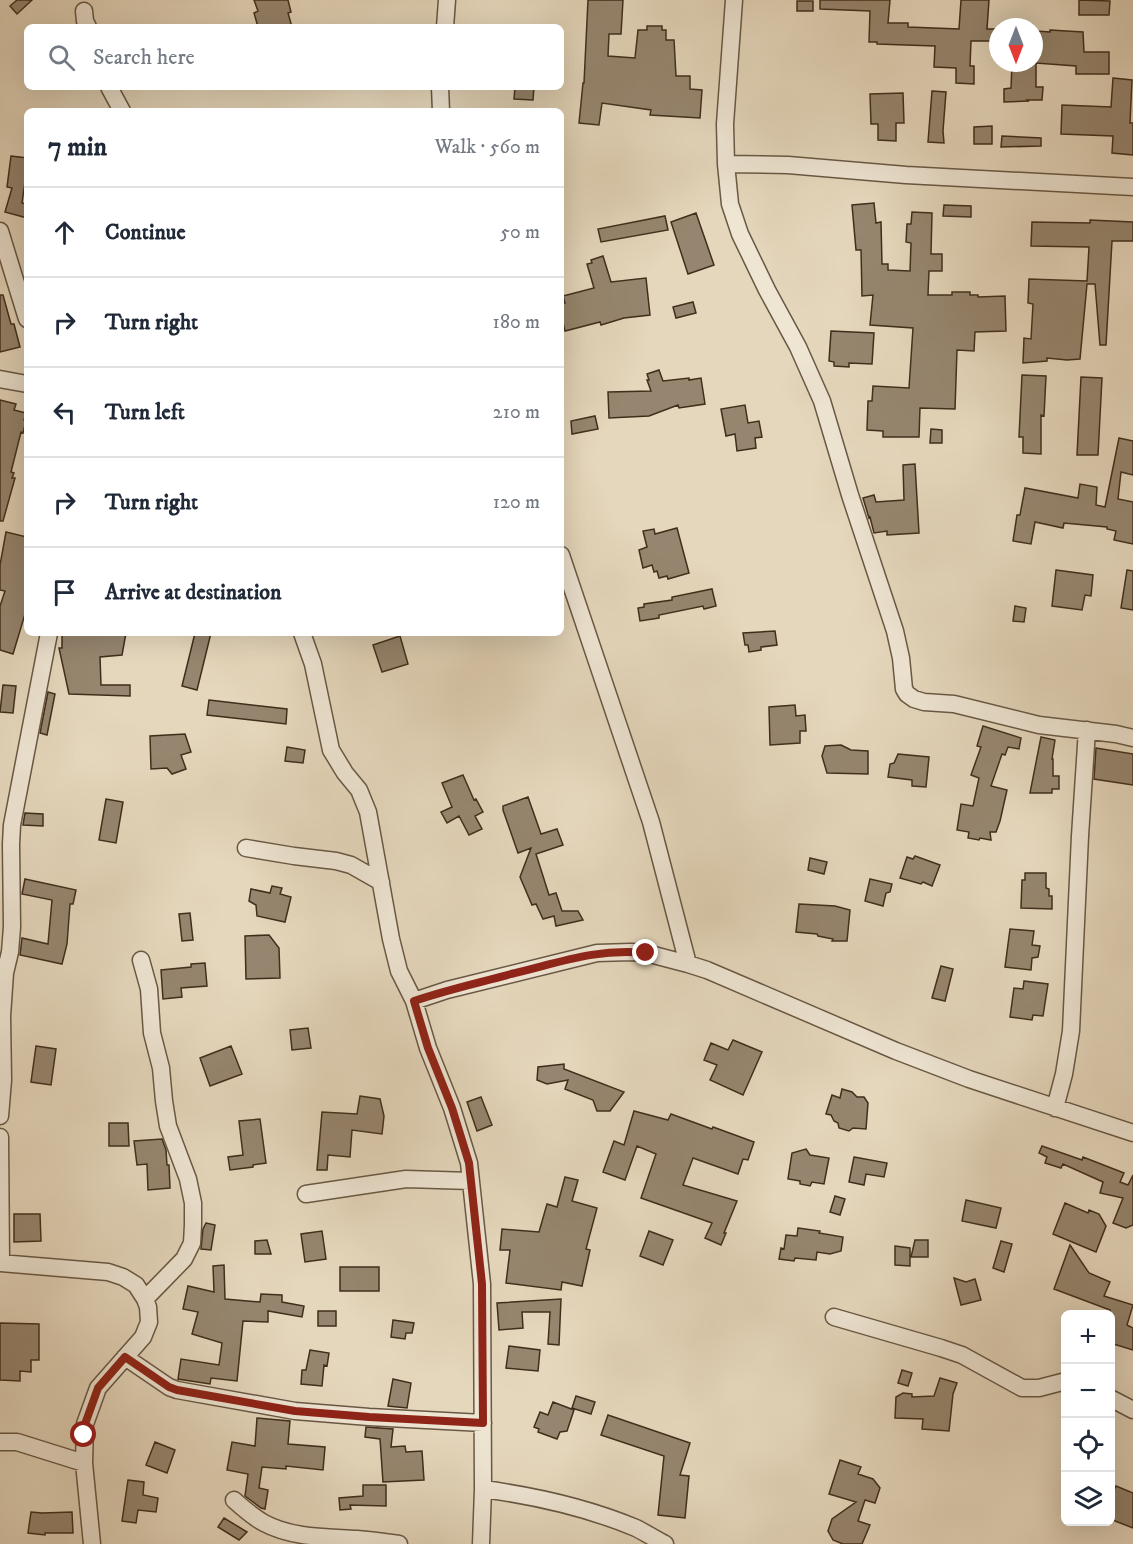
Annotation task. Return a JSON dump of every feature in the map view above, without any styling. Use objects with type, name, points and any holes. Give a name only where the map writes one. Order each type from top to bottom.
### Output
[{"type":"street","points":[[445,24],[447,0]]},
{"type":"street","points":[[735,0],[725,124],[730,204],[740,234],[798,347],[822,401],[895,631],[904,689],[907,694],[918,701],[954,704],[1039,725],[1133,738]]},
{"type":"street","points":[[111,90],[120,108]]},
{"type":"street","points":[[441,90],[441,108]]},
{"type":"street","points":[[726,164],[788,165],[906,175],[1133,187]]},
{"type":"street","points":[[0,231],[24,310]]},
{"type":"street","points":[[0,379],[24,383]]},
{"type":"street","points":[[564,564],[651,822],[688,964]]},
{"type":"street","points":[[0,1116],[3,1080],[1,1015],[12,927],[5,842],[12,825],[48,636]]},
{"type":"street","points":[[303,636],[313,664],[331,750],[359,790],[368,812],[393,951],[399,971],[414,1001],[428,1048],[452,1108],[469,1163],[482,1284],[481,1544]]},
{"type":"street","points":[[1055,1108],[1064,1074],[1071,1031],[1087,730]]},
{"type":"street","points":[[246,849],[336,861],[351,865],[381,882]]},
{"type":"street","points":[[414,1001],[447,990],[597,953],[646,953],[717,974],[896,1051],[969,1079],[1133,1133]]},
{"type":"street","points":[[141,960],[148,988],[152,1033],[161,1068],[168,1126],[188,1179],[193,1203],[192,1243],[184,1259],[145,1299]]},
{"type":"street","points":[[0,1137],[0,1263],[108,1272],[136,1285],[148,1307],[148,1322],[142,1337],[98,1388],[85,1424],[84,1463],[92,1544]]},
{"type":"street","points":[[306,1194],[406,1179],[471,1181]]},
{"type":"street","points":[[834,1317],[962,1355],[1022,1388],[1039,1388],[1061,1382]]},
{"type":"street","points":[[125,1357],[177,1390],[295,1411],[483,1423]]},
{"type":"street","points":[[1115,1401],[1133,1410]]},
{"type":"street","points":[[0,1442],[17,1442],[84,1463]]},
{"type":"street","points":[[483,1489],[522,1495],[601,1515],[638,1529],[665,1544]]},
{"type":"street","points":[[234,1500],[266,1525],[292,1533],[399,1544]]},
{"type":"building","points":[[17,0],[32,0],[17,14],[10,6]]},
{"type":"building","points":[[254,0],[288,0],[291,24],[257,24],[254,13],[258,11]]},
{"type":"building","points":[[588,0],[623,0],[621,34],[609,34],[608,56],[635,58],[638,30],[647,30],[647,26],[662,26],[662,30],[666,30],[666,40],[674,40],[676,76],[690,76],[690,89],[702,90],[700,118],[650,115],[651,110],[602,103],[599,125],[579,123],[584,83]]},
{"type":"building","points":[[820,0],[890,0],[888,23],[908,23],[908,27],[959,29],[961,0],[989,0],[987,29],[989,29],[989,41],[971,41],[970,66],[974,66],[974,84],[956,83],[956,68],[934,67],[935,46],[869,42],[870,11],[820,9]]},
{"type":"building","points":[[1079,0],[1110,1],[1109,15],[1079,15]]},
{"type":"building","points":[[797,1],[813,1],[813,11],[797,11]]},
{"type":"building","points":[[1050,30],[1083,32],[1084,52],[1109,52],[1109,74],[1076,74],[1076,66],[1043,64],[1043,32],[1050,32]]},
{"type":"building","points":[[1012,72],[1036,72],[1036,87],[1043,87],[1042,100],[1004,102],[1004,89],[1011,88]]},
{"type":"building","points":[[1113,78],[1132,80],[1130,123],[1133,123],[1133,155],[1112,153],[1113,136],[1061,134],[1062,105],[1111,107]]},
{"type":"building","points":[[515,90],[534,90],[533,100],[514,99]]},
{"type":"building","points":[[932,91],[946,92],[944,143],[928,142]]},
{"type":"building","points":[[903,93],[904,123],[896,123],[896,141],[878,140],[878,124],[871,124],[870,94]]},
{"type":"building","points":[[992,126],[992,144],[974,144],[974,127]]},
{"type":"building","points":[[1002,136],[1041,138],[1041,146],[1001,147]]},
{"type":"building","points":[[11,156],[24,158],[22,203],[24,203],[24,217],[5,212],[12,188],[7,187]]},
{"type":"building","points":[[874,203],[876,223],[881,222],[882,264],[888,264],[888,270],[910,271],[911,243],[906,242],[907,224],[911,224],[912,212],[932,213],[931,254],[942,254],[942,271],[929,271],[928,295],[970,292],[970,295],[978,295],[978,297],[1005,296],[1006,331],[975,332],[974,351],[957,350],[955,409],[920,408],[919,437],[883,437],[883,431],[867,430],[868,401],[872,401],[873,386],[909,388],[913,328],[870,325],[873,295],[862,296],[861,250],[856,250],[852,205]]},
{"type":"building","points":[[944,205],[971,206],[971,217],[943,216]]},
{"type":"building","points":[[696,213],[714,265],[688,274],[671,222]]},
{"type":"building","points":[[665,216],[668,230],[601,242],[598,229]]},
{"type":"building","points":[[1090,220],[1133,222],[1133,241],[1112,241],[1106,345],[1100,345],[1095,284],[1087,284],[1080,359],[1047,358],[1047,361],[1023,363],[1024,338],[1031,339],[1033,304],[1028,303],[1029,279],[1087,281],[1089,247],[1031,246],[1032,222],[1090,223]]},
{"type":"building","points":[[603,256],[611,282],[646,278],[650,315],[624,318],[601,325],[600,322],[565,331],[564,296],[594,288],[587,264],[592,263],[591,260]]},
{"type":"building","points":[[0,295],[3,295],[20,347],[0,352]]},
{"type":"building","points":[[693,302],[696,313],[676,318],[673,307]]},
{"type":"building","points":[[831,331],[874,333],[872,364],[849,363],[849,367],[834,366],[834,362],[829,361]]},
{"type":"building","points":[[659,370],[663,381],[701,378],[705,404],[679,408],[678,405],[649,416],[609,418],[608,392],[651,391],[647,374]]},
{"type":"building","points":[[1022,375],[1046,376],[1044,416],[1041,415],[1041,454],[1023,453],[1023,437],[1019,437]]},
{"type":"building","points":[[1081,377],[1102,378],[1098,455],[1077,455]]},
{"type":"building","points":[[0,400],[16,404],[14,410],[24,412],[24,429],[23,433],[21,432],[11,472],[14,473],[12,478],[15,478],[3,521],[0,521]]},
{"type":"building","points":[[745,405],[748,423],[759,421],[762,437],[755,438],[756,448],[737,451],[735,434],[726,436],[721,409]]},
{"type":"building","points":[[595,416],[598,429],[572,434],[571,421]]},
{"type":"building","points":[[931,429],[942,430],[942,443],[930,443]]},
{"type":"building","points":[[1119,438],[1133,441],[1133,475],[1121,472],[1118,499],[1133,502],[1133,544],[1114,540],[1116,531],[1107,529],[1107,527],[1064,523],[1063,528],[1035,522],[1031,544],[1013,541],[1017,515],[1020,515],[1025,488],[1078,498],[1080,484],[1097,487],[1096,505],[1105,507]]},
{"type":"building","points":[[915,464],[919,533],[887,535],[887,531],[874,533],[863,498],[874,495],[876,502],[904,500],[903,465]]},
{"type":"building","points":[[677,528],[689,573],[668,579],[667,576],[659,578],[652,565],[643,568],[639,550],[647,547],[643,531],[654,529],[655,534]]},
{"type":"building","points":[[6,532],[24,536],[24,617],[13,654],[0,650],[0,606],[5,591],[0,590],[0,565]]},
{"type":"building","points":[[1056,570],[1093,575],[1091,596],[1085,595],[1082,610],[1052,606]]},
{"type":"building","points":[[1127,570],[1133,571],[1133,610],[1121,608]]},
{"type":"building","points":[[712,589],[716,606],[704,609],[703,606],[640,621],[638,608],[644,607],[644,604],[672,600],[672,597]]},
{"type":"building","points":[[1015,606],[1026,608],[1024,622],[1013,621]]},
{"type":"building","points":[[775,631],[777,645],[761,647],[761,650],[749,652],[743,633]]},
{"type":"building","points":[[62,636],[125,636],[122,655],[100,657],[101,685],[130,685],[130,696],[69,694],[59,648],[62,648]]},
{"type":"building","points":[[194,636],[210,636],[197,690],[182,686]]},
{"type":"building","points":[[400,636],[408,664],[382,672],[373,645]]},
{"type":"building","points":[[3,685],[16,686],[13,713],[0,712]]},
{"type":"building","points":[[48,692],[55,694],[47,735],[40,733]]},
{"type":"building","points":[[209,700],[287,709],[286,724],[207,715]]},
{"type":"building","points":[[795,705],[796,716],[805,715],[806,731],[800,731],[800,743],[770,745],[769,707]]},
{"type":"building","points":[[983,726],[1021,738],[1019,749],[1008,747],[1005,755],[1002,754],[991,786],[1007,790],[996,832],[990,832],[991,840],[968,838],[969,832],[957,830],[961,804],[973,806],[979,778],[971,775],[981,747],[977,746]]},
{"type":"building","points":[[185,734],[191,752],[181,755],[186,769],[172,774],[167,768],[151,769],[150,736]]},
{"type":"building","points":[[1041,737],[1055,740],[1052,759],[1053,776],[1059,776],[1059,789],[1052,789],[1052,793],[1030,793]]},
{"type":"building","points":[[841,745],[851,750],[868,751],[868,774],[827,773],[822,756],[825,746]]},
{"type":"building","points":[[287,747],[305,750],[303,763],[285,761]]},
{"type":"building","points":[[1096,748],[1133,754],[1133,785],[1094,779]]},
{"type":"building","points":[[898,754],[929,757],[926,787],[912,786],[912,780],[888,777],[890,764],[894,763]]},
{"type":"building","points":[[463,775],[474,800],[476,799],[483,812],[475,816],[482,829],[469,835],[459,816],[447,823],[441,812],[452,807],[442,783]]},
{"type":"building","points":[[528,797],[541,834],[557,829],[563,845],[536,854],[549,895],[556,893],[562,911],[578,911],[583,920],[556,926],[554,916],[543,919],[536,904],[532,905],[520,877],[531,848],[518,853],[503,810],[503,806]]},
{"type":"building","points":[[106,799],[123,802],[116,843],[99,840]]},
{"type":"building","points":[[25,813],[43,814],[43,826],[23,825]]},
{"type":"building","points":[[915,856],[940,865],[932,886],[900,878],[907,857],[913,859]]},
{"type":"building","points":[[810,858],[827,862],[824,874],[808,870]]},
{"type":"building","points":[[1025,873],[1046,873],[1046,888],[1049,889],[1049,896],[1052,896],[1052,909],[1021,908],[1022,880],[1025,880]]},
{"type":"building","points":[[25,879],[76,890],[73,904],[70,904],[67,944],[62,964],[20,955],[22,938],[48,944],[52,900],[22,894]]},
{"type":"building","points":[[870,879],[892,884],[890,892],[886,893],[883,906],[865,901]]},
{"type":"building","points":[[272,886],[282,888],[280,894],[291,897],[285,922],[257,916],[256,905],[249,901],[251,889],[270,893]]},
{"type":"building","points":[[799,904],[835,906],[850,910],[847,941],[832,941],[833,939],[817,934],[796,932]]},
{"type":"building","points":[[190,913],[193,940],[182,941],[179,914]]},
{"type":"building","points":[[1010,929],[1034,931],[1032,945],[1040,946],[1038,957],[1032,958],[1031,970],[1005,967]]},
{"type":"building","points":[[269,935],[279,948],[280,978],[246,979],[245,936]]},
{"type":"building","points":[[205,963],[207,986],[181,988],[182,997],[163,999],[161,970]]},
{"type":"building","points":[[941,966],[953,969],[945,1001],[932,998]]},
{"type":"building","points":[[1024,981],[1048,984],[1043,1016],[1033,1015],[1032,1020],[1010,1017],[1014,988],[1023,989]]},
{"type":"building","points":[[308,1028],[311,1048],[292,1050],[290,1030]]},
{"type":"building","points":[[733,1040],[762,1052],[743,1095],[710,1080],[717,1065],[704,1060],[711,1043],[728,1050]]},
{"type":"building","points":[[36,1046],[56,1049],[51,1085],[31,1082]]},
{"type":"building","points":[[231,1046],[242,1074],[210,1086],[200,1058]]},
{"type":"building","points":[[564,1064],[564,1069],[624,1092],[610,1111],[597,1111],[593,1100],[565,1089],[568,1080],[547,1084],[537,1080],[538,1067]]},
{"type":"building","points":[[842,1089],[852,1092],[857,1097],[864,1097],[868,1103],[866,1129],[853,1128],[849,1131],[839,1128],[831,1115],[826,1114],[832,1095],[840,1098]]},
{"type":"building","points":[[360,1096],[380,1099],[384,1116],[382,1134],[352,1130],[350,1157],[328,1155],[327,1170],[317,1170],[322,1112],[357,1114]]},
{"type":"building","points":[[481,1097],[492,1125],[477,1131],[467,1102]]},
{"type":"building","points":[[634,1111],[668,1120],[671,1114],[754,1142],[748,1160],[743,1159],[738,1174],[693,1158],[683,1185],[737,1201],[721,1245],[705,1238],[712,1223],[641,1198],[656,1154],[637,1146],[625,1180],[603,1172],[614,1141],[624,1145]]},
{"type":"building","points":[[260,1119],[266,1163],[230,1170],[228,1157],[243,1155],[239,1121]]},
{"type":"building","points":[[109,1123],[128,1123],[129,1146],[109,1146]]},
{"type":"building","points":[[162,1139],[166,1150],[167,1165],[169,1165],[170,1188],[148,1190],[147,1164],[137,1165],[134,1141]]},
{"type":"building","points":[[1042,1146],[1082,1160],[1083,1157],[1124,1173],[1120,1182],[1128,1185],[1133,1175],[1133,1225],[1126,1228],[1113,1223],[1123,1198],[1100,1193],[1103,1182],[1063,1164],[1061,1168],[1045,1163],[1047,1157],[1039,1153]]},
{"type":"building","points":[[806,1149],[810,1155],[829,1158],[824,1184],[812,1182],[810,1186],[788,1179],[792,1153]]},
{"type":"building","points":[[854,1157],[887,1163],[884,1177],[866,1174],[864,1185],[849,1182]]},
{"type":"building","points":[[565,1177],[578,1180],[572,1201],[597,1208],[586,1249],[590,1250],[582,1286],[562,1282],[561,1290],[506,1283],[510,1250],[500,1250],[502,1229],[539,1232],[547,1204],[557,1207]]},
{"type":"building","points":[[835,1196],[845,1199],[840,1215],[830,1212]]},
{"type":"building","points":[[966,1200],[1001,1208],[996,1228],[962,1221]]},
{"type":"building","points":[[1065,1203],[1088,1213],[1089,1210],[1099,1214],[1106,1226],[1096,1252],[1053,1234]]},
{"type":"building","points":[[14,1214],[40,1214],[41,1241],[14,1242]]},
{"type":"building","points":[[206,1223],[215,1225],[211,1250],[201,1249],[203,1229]]},
{"type":"building","points":[[798,1228],[843,1237],[841,1251],[830,1254],[817,1252],[816,1260],[779,1259],[781,1248],[784,1249],[786,1235],[797,1236]]},
{"type":"building","points":[[322,1231],[326,1259],[305,1262],[301,1234]]},
{"type":"building","points":[[649,1231],[673,1240],[663,1265],[640,1256]]},
{"type":"building","points":[[267,1240],[271,1254],[255,1254],[255,1241]]},
{"type":"building","points":[[915,1240],[928,1240],[928,1257],[911,1257]]},
{"type":"building","points":[[1001,1241],[1012,1244],[1004,1272],[993,1268]]},
{"type":"building","points":[[1070,1245],[1089,1273],[1110,1282],[1104,1296],[1133,1305],[1127,1325],[1133,1328],[1133,1350],[1115,1345],[1115,1310],[1054,1289]]},
{"type":"building","points":[[895,1246],[910,1248],[910,1266],[895,1265]]},
{"type":"building","points":[[224,1265],[225,1299],[260,1302],[261,1294],[282,1295],[282,1302],[304,1306],[302,1317],[268,1311],[268,1322],[243,1321],[237,1381],[211,1378],[210,1384],[178,1379],[181,1359],[219,1365],[222,1343],[192,1334],[198,1312],[183,1309],[188,1286],[214,1292],[213,1266]]},
{"type":"building","points":[[340,1267],[379,1267],[379,1291],[340,1291]]},
{"type":"building","points":[[954,1278],[966,1282],[975,1279],[981,1300],[961,1305]]},
{"type":"building","points":[[561,1299],[559,1345],[548,1344],[550,1312],[522,1312],[523,1328],[499,1330],[497,1303]]},
{"type":"building","points":[[318,1311],[336,1311],[336,1326],[318,1326]]},
{"type":"building","points":[[393,1320],[414,1323],[412,1333],[406,1333],[405,1339],[391,1337]]},
{"type":"building","points":[[0,1323],[39,1324],[39,1360],[31,1360],[31,1372],[20,1371],[20,1381],[0,1380]]},
{"type":"building","points":[[509,1346],[540,1350],[538,1371],[506,1368]]},
{"type":"building","points":[[310,1350],[329,1353],[327,1366],[324,1365],[322,1386],[301,1384],[302,1370],[306,1370]]},
{"type":"building","points":[[902,1370],[912,1373],[908,1386],[898,1383]]},
{"type":"building","points":[[940,1378],[957,1383],[953,1394],[949,1431],[922,1429],[923,1419],[895,1418],[896,1397],[903,1393],[912,1394],[912,1397],[934,1396]]},
{"type":"building","points":[[393,1379],[411,1383],[407,1408],[388,1406]]},
{"type":"building","points":[[576,1396],[595,1402],[591,1414],[572,1408]]},
{"type":"building","points":[[553,1402],[574,1410],[567,1431],[560,1432],[557,1439],[538,1432],[539,1429],[534,1427],[540,1412],[548,1415]]},
{"type":"building","points":[[608,1415],[690,1443],[680,1475],[689,1476],[685,1518],[658,1515],[664,1456],[601,1435]]},
{"type":"building","points":[[257,1418],[290,1421],[288,1444],[325,1447],[323,1470],[286,1466],[286,1469],[262,1467],[259,1488],[268,1490],[265,1509],[245,1496],[248,1474],[227,1470],[232,1442],[255,1446]]},
{"type":"building","points":[[366,1427],[393,1429],[391,1447],[405,1446],[406,1452],[422,1451],[424,1480],[383,1482],[380,1439],[365,1437]]},
{"type":"building","points":[[155,1442],[175,1450],[167,1473],[146,1465]]},
{"type":"building","points":[[840,1460],[861,1467],[858,1474],[873,1479],[880,1488],[875,1503],[865,1500],[858,1521],[870,1525],[862,1544],[843,1544],[833,1540],[828,1531],[832,1519],[856,1502],[829,1494]]},
{"type":"building","points":[[128,1480],[144,1482],[143,1495],[158,1498],[156,1512],[138,1510],[136,1523],[122,1521]]},
{"type":"building","points":[[363,1485],[386,1485],[386,1506],[350,1505],[351,1509],[340,1510],[339,1498],[363,1496]]},
{"type":"building","points":[[1116,1486],[1133,1493],[1133,1528],[1115,1521]]},
{"type":"building","points":[[31,1512],[72,1512],[73,1533],[45,1533],[45,1535],[28,1533]]},
{"type":"building","points":[[224,1518],[247,1532],[239,1540],[218,1527]]},
{"type":"route","points":[[84,1435],[85,1424],[98,1388],[125,1357],[177,1390],[295,1411],[483,1423],[482,1284],[469,1163],[452,1108],[428,1048],[414,1001],[447,990],[597,953],[646,953]]}]
